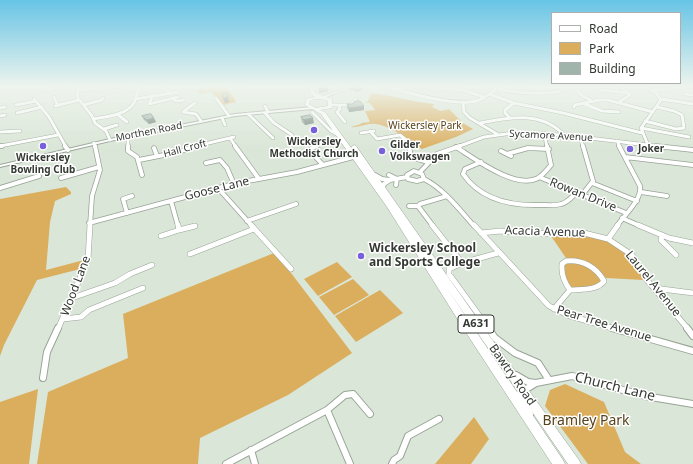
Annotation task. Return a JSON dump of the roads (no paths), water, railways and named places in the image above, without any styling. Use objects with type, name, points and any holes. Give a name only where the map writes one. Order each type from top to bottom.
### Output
[{"type":"main road","name":"Morthen Road","points":[[0,166],[128,136],[229,116],[300,108],[314,110]]},
{"type":"main road","points":[[314,110],[320,108]]},
{"type":"main road","name":"Bawtry Road","points":[[330,108],[331,115],[353,155],[374,175],[575,464]]},
{"type":"main road","name":"Bawtry Road","points":[[314,110],[323,113],[330,126],[342,138],[390,206],[426,264],[535,429],[560,464]]},
{"type":"street","points":[[17,113],[39,108]]},
{"type":"street","points":[[42,108],[68,150]]},
{"type":"street","points":[[85,108],[96,125],[104,129],[110,140]]},
{"type":"street","points":[[93,119],[117,114],[129,108]]},
{"type":"street","points":[[189,108],[183,112],[196,114],[201,122]]},
{"type":"street","points":[[224,108],[229,116]]},
{"type":"street","points":[[266,108],[274,123],[292,135]]},
{"type":"street","points":[[340,108],[338,113],[345,122]]},
{"type":"street","points":[[464,108],[464,112],[497,134]]},
{"type":"street","points":[[508,108],[505,110],[505,113],[510,118]]},
{"type":"street","points":[[538,108],[570,114],[642,133]]},
{"type":"street","points":[[594,108],[602,111],[619,112]]},
{"type":"street","points":[[638,108],[653,112]]},
{"type":"street","points":[[648,145],[641,128],[656,108]]},
{"type":"street","points":[[645,121],[676,129],[684,128],[682,115],[659,108]]},
{"type":"street","points":[[117,114],[127,122]]},
{"type":"street","points":[[248,114],[273,138]]},
{"type":"street","points":[[0,116],[5,115]]},
{"type":"street","points":[[222,118],[225,125]]},
{"type":"street","points":[[480,123],[510,118],[535,118],[546,120],[556,125],[564,135]]},
{"type":"street","points":[[104,129],[117,125]]},
{"type":"street","points":[[641,128],[690,138]]},
{"type":"street","points":[[0,132],[17,130]]},
{"type":"street","points":[[361,133],[372,131],[377,139]]},
{"type":"street","points":[[456,147],[513,180],[530,181],[539,177],[551,165],[549,149],[544,133]]},
{"type":"street","name":"Sycamore Avenue","points":[[420,172],[437,154],[484,137],[497,134],[544,133],[693,150]]},
{"type":"street","points":[[0,146],[58,135]]},
{"type":"street","points":[[371,140],[400,135],[409,142],[411,157],[428,162]]},
{"type":"street","points":[[128,136],[128,151],[139,160],[142,175]]},
{"type":"street","points":[[580,136],[593,181],[582,195]]},
{"type":"street","name":"Hall Croft","points":[[139,160],[179,152],[203,143],[214,142],[232,137],[259,179]]},
{"type":"street","points":[[608,239],[622,218],[637,200],[641,192],[640,186],[617,141]]},
{"type":"street","name":"Wood Lane","points":[[43,378],[47,352],[63,319],[88,259],[92,196],[99,173],[94,144]]},
{"type":"street","points":[[317,146],[312,148],[310,151],[323,165]]},
{"type":"street","name":"Hall Croft","points":[[154,148],[157,156]]},
{"type":"street","points":[[507,154],[528,148],[549,149]]},
{"type":"street","points":[[501,151],[512,156]]},
{"type":"street","name":"Goose Lane","points":[[90,223],[234,184],[298,172],[353,155]]},
{"type":"street","points":[[625,157],[693,165]]},
{"type":"street","points":[[206,163],[220,160],[227,168],[234,184]]},
{"type":"street","points":[[481,162],[465,169],[463,174],[484,195],[497,202],[508,205],[556,205],[563,204],[576,193]]},
{"type":"street","points":[[61,178],[99,167]]},
{"type":"street","points":[[374,175],[382,179],[390,180],[407,177],[407,175],[411,172],[420,172],[424,175],[424,179],[417,181],[410,180],[407,177]]},
{"type":"street","points":[[387,175],[397,179]]},
{"type":"street","points":[[0,188],[33,180],[39,176]]},
{"type":"street","name":"Rowan Drive","points":[[539,177],[626,213]]},
{"type":"street","points":[[394,186],[397,179]]},
{"type":"street","name":"Pear Tree Avenue","points":[[424,179],[434,184],[447,196],[544,302],[554,309],[570,316],[693,351]]},
{"type":"street","points":[[383,188],[384,184],[390,180]]},
{"type":"street","points":[[592,183],[637,200]]},
{"type":"street","points":[[218,188],[291,269]]},
{"type":"street","points":[[641,192],[667,196]]},
{"type":"street","points":[[126,214],[123,199],[132,196]]},
{"type":"street","points":[[409,206],[418,206],[420,204],[447,196]]},
{"type":"street","points":[[171,201],[179,230]]},
{"type":"street","points":[[247,221],[296,204]]},
{"type":"street","points":[[418,206],[462,263]]},
{"type":"street","points":[[622,218],[662,235],[693,243]]},
{"type":"street","points":[[161,236],[195,226]]},
{"type":"street","points":[[190,254],[254,229]]},
{"type":"street","name":"Acacia Avenue","points":[[481,233],[500,231],[551,234],[584,233],[608,239]]},
{"type":"street","points":[[662,235],[661,240],[676,255]]},
{"type":"street","name":"Laurel Avenue","points":[[608,239],[629,252],[654,288],[681,319],[693,336]]},
{"type":"street","points":[[498,253],[450,268],[449,274],[484,324],[496,338],[508,350],[538,363],[549,380]]},
{"type":"street","points":[[554,309],[570,290],[590,289],[602,284],[604,281],[596,270],[587,264],[576,261],[566,261],[562,264],[562,272],[565,283],[570,290]]},
{"type":"street","points":[[72,298],[115,283],[130,274],[152,265]]},
{"type":"street","points":[[63,319],[81,317],[89,310],[143,288]]},
{"type":"street","points":[[654,288],[693,293]]},
{"type":"street","points":[[506,366],[521,379],[536,383]]},
{"type":"street","name":"Church Lane","points":[[523,390],[536,383],[572,376],[645,396],[693,404]]},
{"type":"street","points":[[523,390],[520,395],[528,409],[535,429]]},
{"type":"street","points":[[226,464],[327,410],[349,393],[358,399],[370,414]]},
{"type":"street","points":[[327,410],[350,464]]},
{"type":"street","points":[[392,464],[394,460],[400,456],[408,436],[439,419]]},
{"type":"street","points":[[251,450],[255,464]]},
{"type":"place","name":"Wickersley Methodist Church","points":[[314,130]]},
{"type":"place","name":"Wickersley Bowling Club","points":[[43,146]]},
{"type":"place","name":"Joker","points":[[630,149]]},
{"type":"place","name":"Gilder Volkswagen","points":[[382,151]]},
{"type":"place","name":"Wickersley School and Sports College","points":[[361,256]]},
{"type":"park label","name":"Wickersley Park","points":[[425,126]]},
{"type":"park label","name":"Bramley Park","points":[[586,421]]}]
